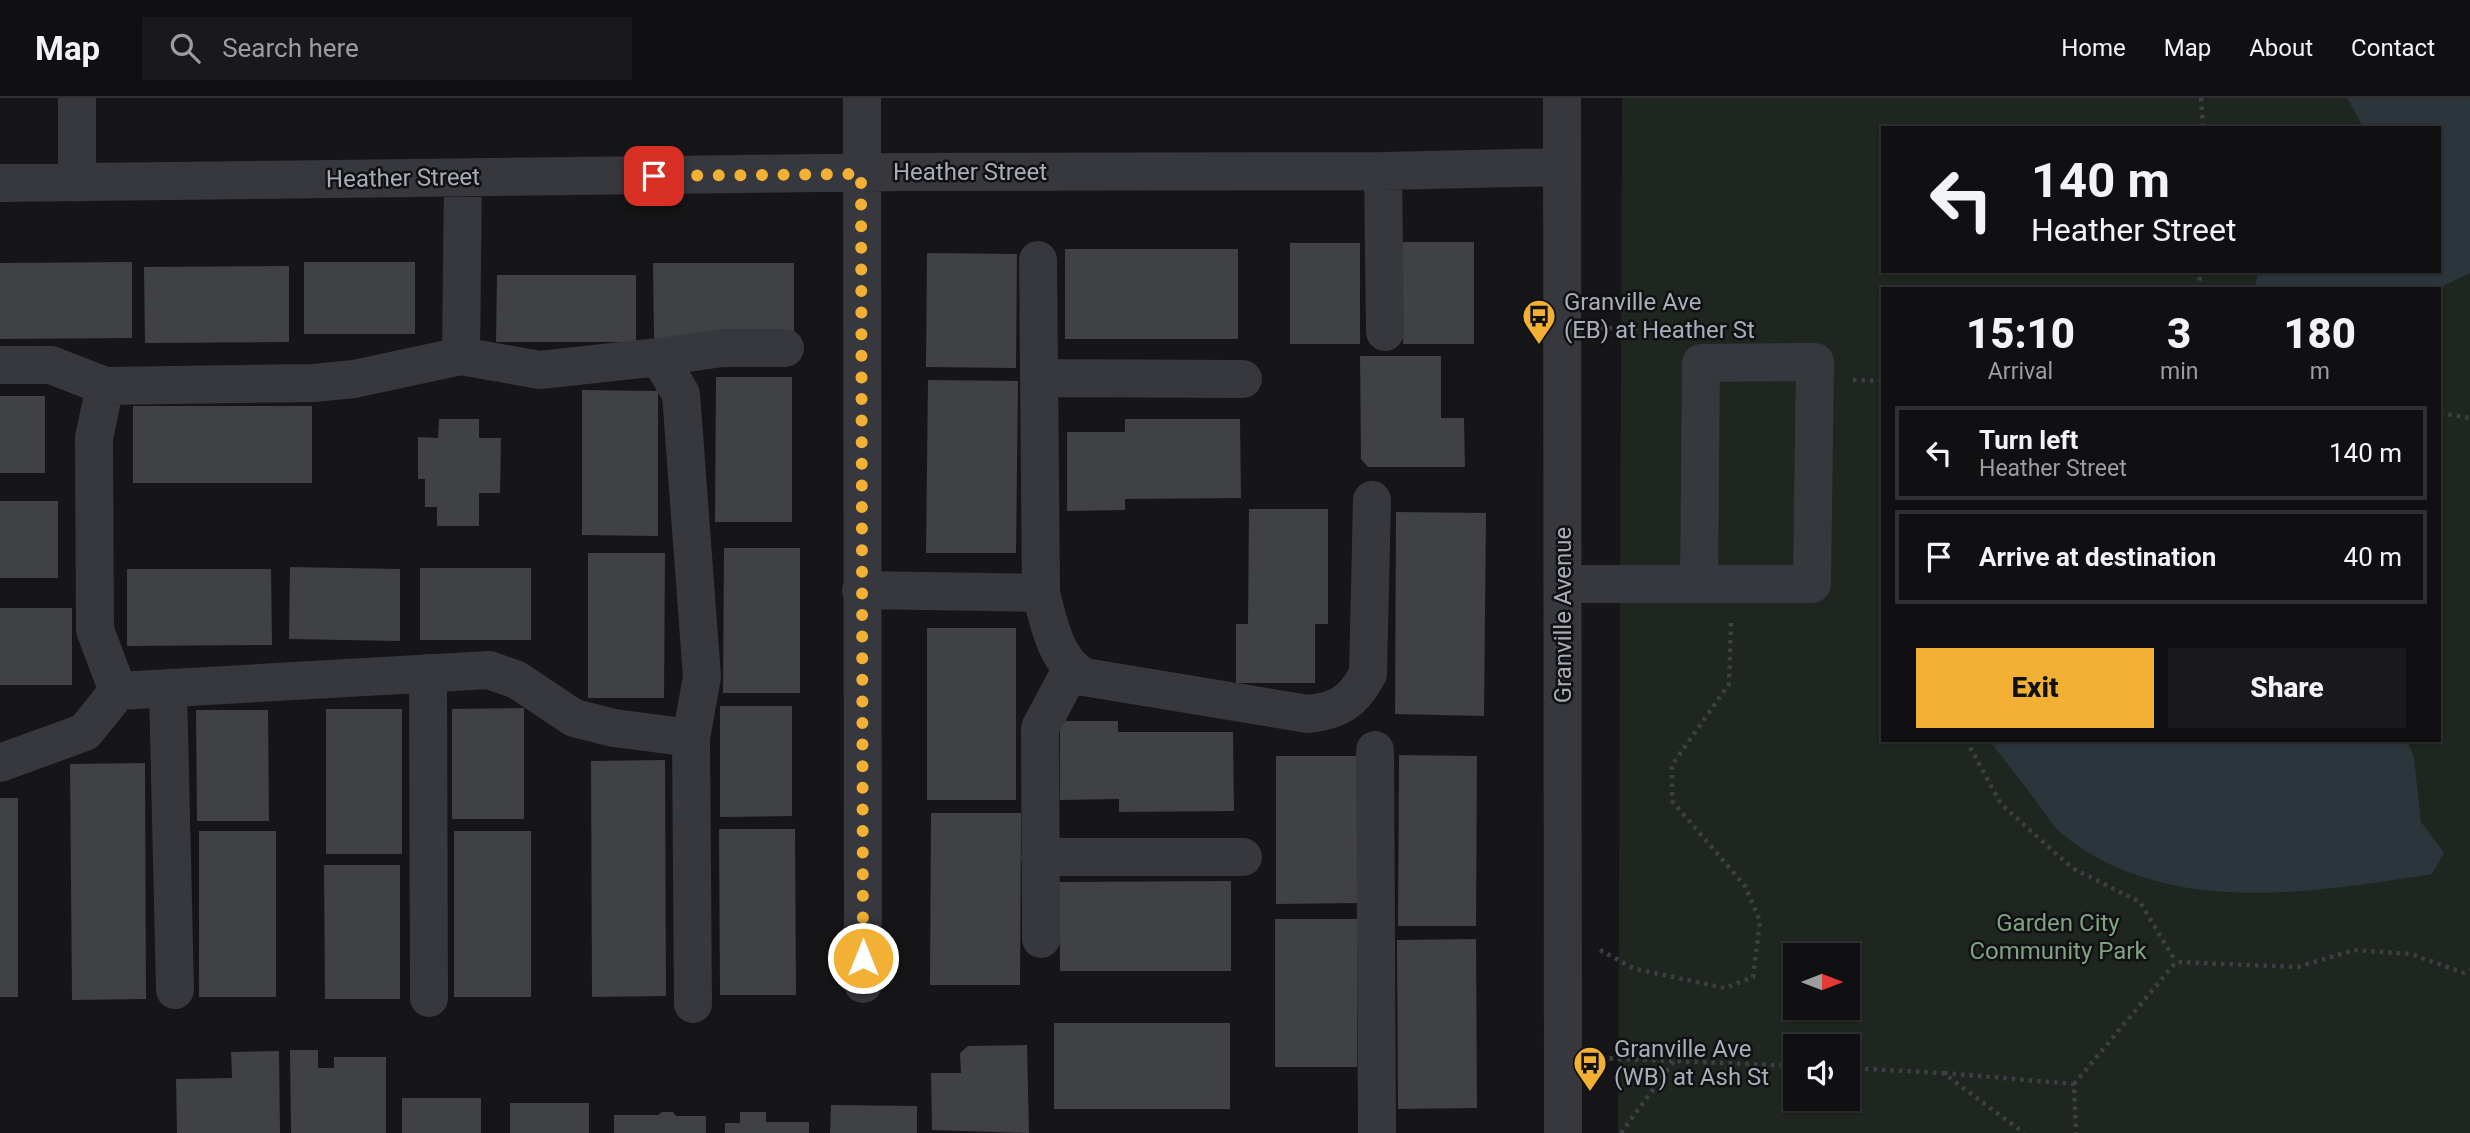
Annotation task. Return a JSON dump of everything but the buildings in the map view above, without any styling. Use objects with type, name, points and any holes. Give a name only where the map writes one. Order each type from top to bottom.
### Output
[{"type":"street","points":[[76,183],[77,98]]},
{"type":"street","points":[[862,98],[863,984]]},
{"type":"street","name":"Granville Avenue","points":[[1562,98],[1563,1133]]},
{"type":"street","name":"Heather Street","points":[[0,183],[861,174],[1384,172],[1562,167]]},
{"type":"street","points":[[1384,172],[1385,332]]},
{"type":"street","points":[[461,356],[463,178]]},
{"type":"street","points":[[1038,260],[1041,593],[1052,635],[1071,670],[1084,677],[1294,712],[1332,712],[1359,691],[1368,674],[1372,500]]},
{"type":"street","points":[[0,365],[51,365],[105,386],[314,383],[354,379],[461,356],[540,370],[722,348],[785,348]]},
{"type":"street","points":[[659,357],[681,394],[702,677],[691,738],[693,1004]]},
{"type":"street","points":[[1563,584],[1715,584],[1812,584],[1815,362],[1701,363],[1715,584]]},
{"type":"street","points":[[1040,379],[1243,379]]},
{"type":"street","points":[[105,386],[94,438],[95,630],[118,691]]},
{"type":"street","points":[[861,590],[1041,593]]},
{"type":"street","points":[[0,762],[85,732],[118,691],[489,670],[517,680],[574,718],[614,728],[691,738]]},
{"type":"street","points":[[1041,939],[1040,728],[1071,670]]},
{"type":"street","points":[[428,673],[429,998]]},
{"type":"street","points":[[168,688],[175,990]]},
{"type":"street","points":[[1375,750],[1377,1133]]},
{"type":"street","points":[[1040,856],[1243,857]]},
{"type":"path","points":[[2201,98],[2203,126]]},
{"type":"path","points":[[2441,413],[2470,418]]},
{"type":"path","points":[[1593,946],[1635,969],[1725,988],[1753,977],[1760,921],[1745,886],[1672,801],[1672,765],[1729,684],[1715,584]]},
{"type":"path","points":[[1967,742],[2001,804],[2072,868],[2140,902],[2176,962]]},
{"type":"path","points":[[2176,962],[2298,967],[2354,950],[2411,954],[2464,973],[2470,970]]},
{"type":"path","points":[[2076,1133],[2074,1084],[2176,962]]},
{"type":"path","points":[[1563,1058],[1783,1065]]},
{"type":"path","points":[[1621,1133],[1675,1060]]},
{"type":"path","points":[[1860,1069],[2074,1084]]},
{"type":"path","points":[[1943,1073],[2024,1133]]},
{"type":"green space","name":"Garden City Community Park","points":[[1622,98],[2470,98],[2470,1133],[1618,1133]]},
{"type":"shaded area","points":[[2347,98],[2470,98],[2470,273],[2441,287],[2255,287],[2258,273],[2441,273],[2441,126],[2363,126]]},
{"type":"shaded area","points":[[1991,742],[2408,742],[2414,758],[2421,822],[2444,853],[2432,874],[2338,888],[2240,892],[2191,888],[2145,878],[2101,860],[2061,833]]},
{"type":"place","name":"Granville Ave (EB) at Heather St","points":[[1539,346]]},
{"type":"place","name":"Granville Ave (WB) at Ash St","points":[[1590,1093]]},
{"type":"route","points":[[654,176],[861,174],[863,958]]}]
